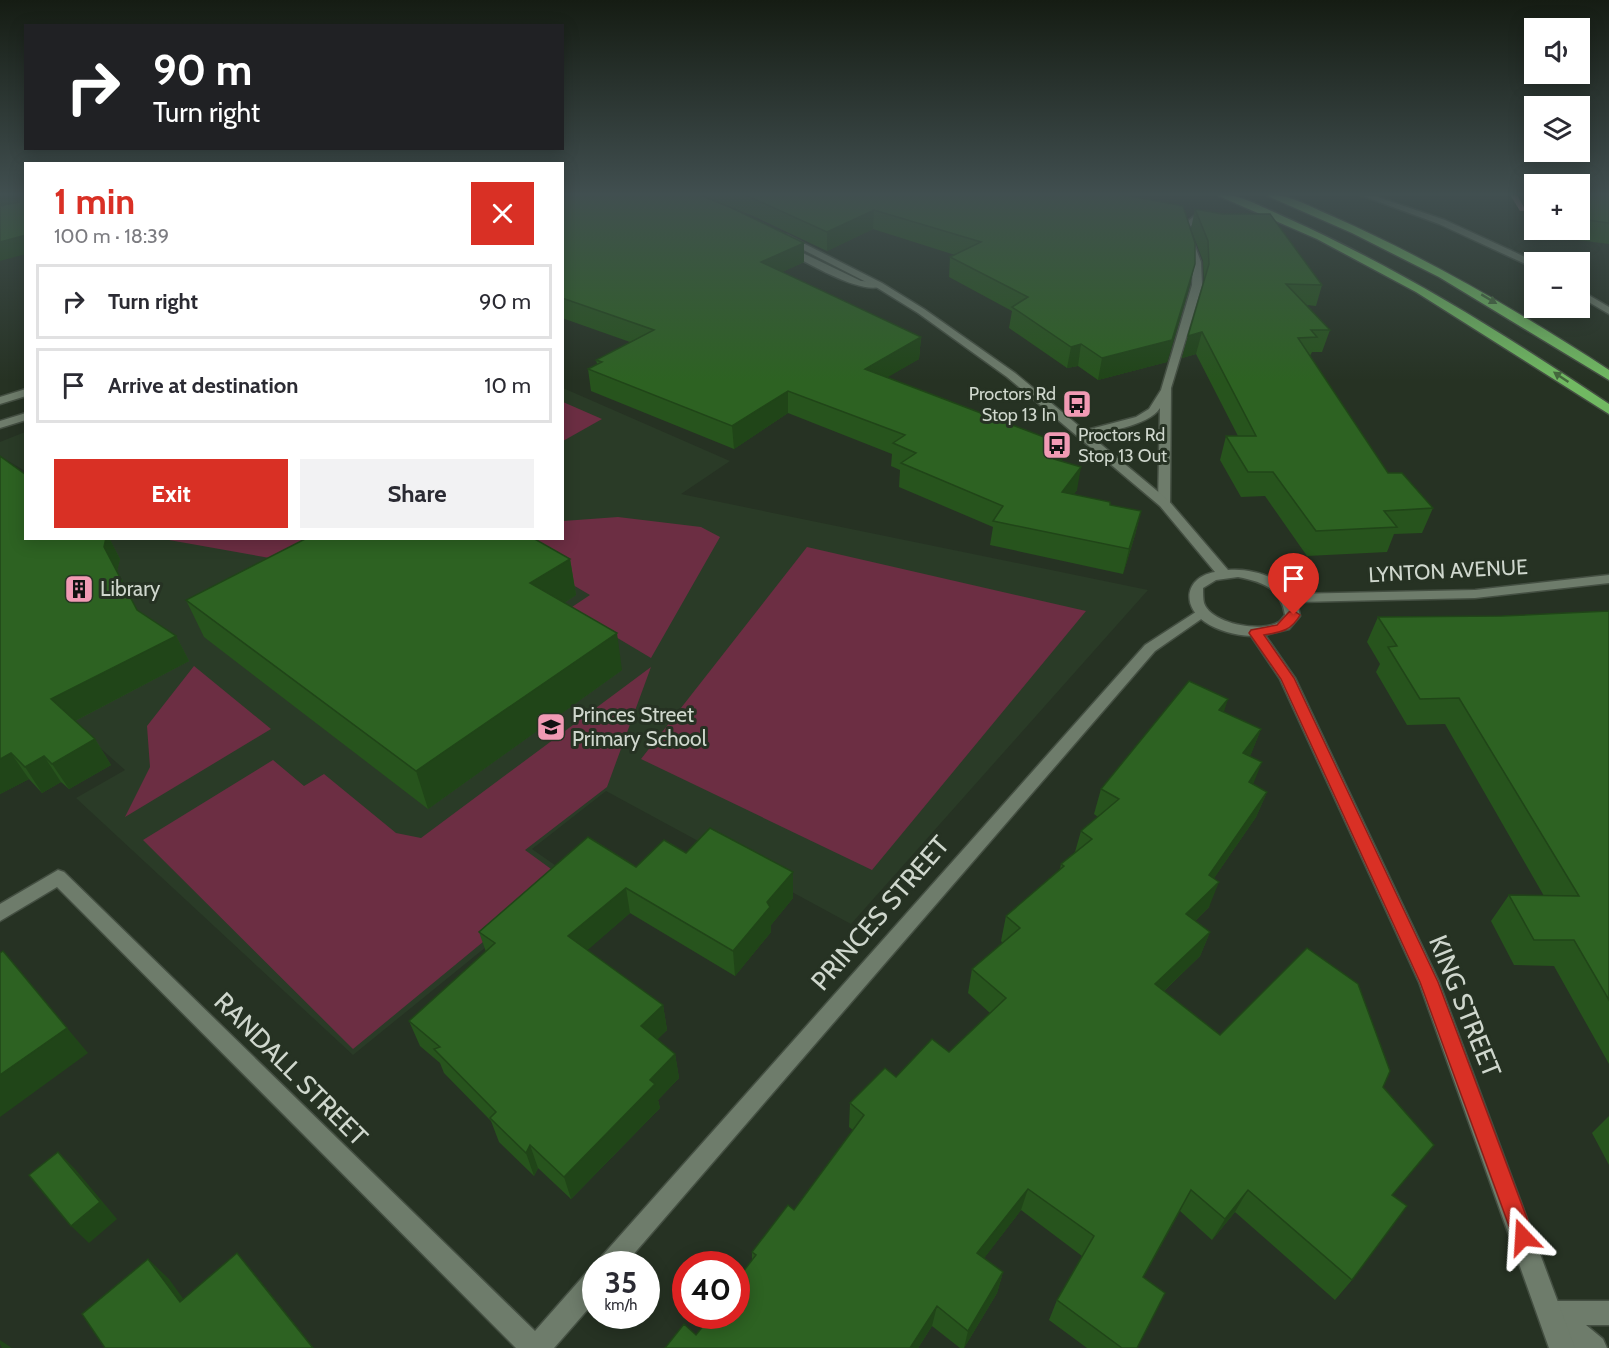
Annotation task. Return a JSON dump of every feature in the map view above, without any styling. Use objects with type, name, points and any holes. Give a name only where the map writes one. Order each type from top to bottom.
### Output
[{"type":"highway","points":[[1359,256],[1487,328],[1609,410]]},
{"type":"highway","points":[[1408,256],[1529,323],[1609,376]]},
{"type":"street","points":[[816,256],[879,285],[966,342],[1083,434],[1164,503],[1224,574]]},
{"type":"street","points":[[1083,434],[1140,419],[1153,411],[1166,388],[1197,285],[1195,256]]},
{"type":"street","points":[[1590,299],[1609,311]]},
{"type":"street","points":[[1164,503],[1166,388]]},
{"type":"street","points":[[0,401],[24,393]]},
{"type":"street","points":[[0,425],[24,417]]},
{"type":"street","points":[[1238,573],[1268,582],[1289,598],[1294,615],[1281,628],[1256,633],[1225,626],[1202,612],[1194,594],[1196,587],[1212,576],[1224,574],[1238,573]]},
{"type":"street","name":"LYNTON AVENUE","points":[[1289,598],[1474,594],[1609,579]]},
{"type":"street","name":"PRINCES STREET","points":[[621,1251],[1150,648],[1202,612]]},
{"type":"street","name":"KING STREET","points":[[1256,633],[1287,678],[1429,982],[1562,1348]]},
{"type":"street","name":"RANDALL STREET","points":[[0,913],[58,877],[536,1348]]},
{"type":"street","points":[[536,1348],[582,1297]]},
{"type":"street","points":[[1551,1313],[1609,1313]]},
{"type":"street","points":[[1551,1313],[1594,1348]]},
{"type":"shaded area","name":"Princes Street Primary School","points":[[564,388],[730,461],[681,494],[1148,590],[851,924],[606,791],[532,849],[572,877],[353,1055],[76,798],[125,770],[0,659],[91,540],[564,540]]},
{"type":"shaded area","points":[[564,402],[602,419],[564,440]]},
{"type":"shaded area","points":[[24,432],[24,470],[0,456],[0,442]]},
{"type":"shaded area","points":[[618,517],[701,527],[720,537],[651,658],[569,609],[590,595],[512,549],[529,540],[564,540],[564,521]]},
{"type":"shaded area","points":[[169,540],[334,540],[309,565]]},
{"type":"shaded area","points":[[807,547],[1086,611],[872,870],[641,759]]},
{"type":"shaded area","points":[[194,666],[271,729],[125,817],[150,767],[147,726]]},
{"type":"shaded area","points":[[651,667],[607,787],[525,850],[562,877],[353,1049],[143,840],[273,760],[304,786],[324,774],[396,833],[421,838]]},
{"type":"building","points":[[564,256],[775,256],[761,262],[921,337],[865,369],[1065,445],[1054,459],[1081,467],[1062,492],[1141,511],[1129,549],[993,521],[1003,506],[901,463],[916,453],[893,443],[905,435],[788,391],[732,426],[588,369],[602,362],[596,360],[654,330],[564,299]]},
{"type":"building","points":[[1195,256],[1195,264],[1172,340],[1102,358],[1081,344],[1071,347],[1012,307],[1028,297],[950,257]]},
{"type":"building","points":[[1209,256],[1301,256],[1322,285],[1286,284],[1330,330],[1311,330],[1317,337],[1298,338],[1388,473],[1402,473],[1433,508],[1384,511],[1397,527],[1316,531],[1273,472],[1248,472],[1226,436],[1256,436],[1202,332],[1188,336],[1209,264]]},
{"type":"building","points":[[0,456],[24,474],[24,540],[106,540],[104,547],[137,610],[176,636],[51,699],[95,739],[52,764],[44,756],[25,767],[11,753],[0,759]]},
{"type":"building","name":"Princes Street Primary School","points":[[303,540],[537,540],[570,559],[530,583],[617,633],[416,771],[186,600]]},
{"type":"building","points":[[1609,611],[1609,1000],[1574,940],[1534,940],[1509,895],[1579,896],[1459,698],[1420,699],[1388,647],[1397,646],[1378,617],[1502,616]]},
{"type":"building","points":[[1189,681],[1228,699],[1219,710],[1261,729],[1243,753],[1262,762],[1249,782],[1267,792],[1209,875],[1219,882],[1186,914],[1210,932],[1155,984],[1220,1035],[1307,948],[1358,984],[1390,1071],[1383,1087],[1434,1145],[1392,1195],[1407,1206],[1352,1280],[1248,1190],[1225,1219],[1191,1190],[1143,1277],[1165,1293],[1137,1348],[1122,1348],[1057,1300],[1094,1236],[1028,1189],[977,1253],[1003,1272],[968,1331],[937,1306],[910,1348],[665,1348],[680,1329],[689,1329],[696,1335],[701,1329],[750,1329],[750,1263],[756,1255],[752,1252],[788,1205],[794,1210],[864,1115],[850,1103],[885,1068],[896,1077],[932,1039],[949,1052],[1006,998],[972,969],[1020,928],[1006,916],[1064,866],[1061,864],[1092,839],[1081,831],[1119,799],[1101,789]]},
{"type":"building","points":[[710,828],[793,872],[767,902],[770,907],[733,951],[626,888],[568,936],[663,1005],[641,1026],[675,1054],[650,1080],[655,1084],[564,1177],[530,1145],[526,1153],[490,1118],[496,1112],[434,1049],[440,1047],[409,1021],[495,943],[479,932],[588,837],[636,867],[664,840],[686,853]]},
{"type":"building","points":[[3,951],[67,1028],[0,1075],[0,953]]},
{"type":"building","points":[[58,1152],[100,1202],[71,1226],[29,1175]]},
{"type":"building","points":[[237,1253],[313,1348],[105,1348],[82,1314],[148,1259],[180,1302]]},
{"type":"place","name":"Proctors Rd Stop 13 In","points":[[1077,404]]},
{"type":"place","name":"Proctors Rd Stop 13 Out","points":[[1057,445]]},
{"type":"place","name":"Library","points":[[79,589]]},
{"type":"place","name":"Princes Street Primary School","points":[[551,727]]},
{"type":"route","points":[[1294,615],[1281,628],[1256,633],[1287,678],[1429,982],[1523,1237]]}]
